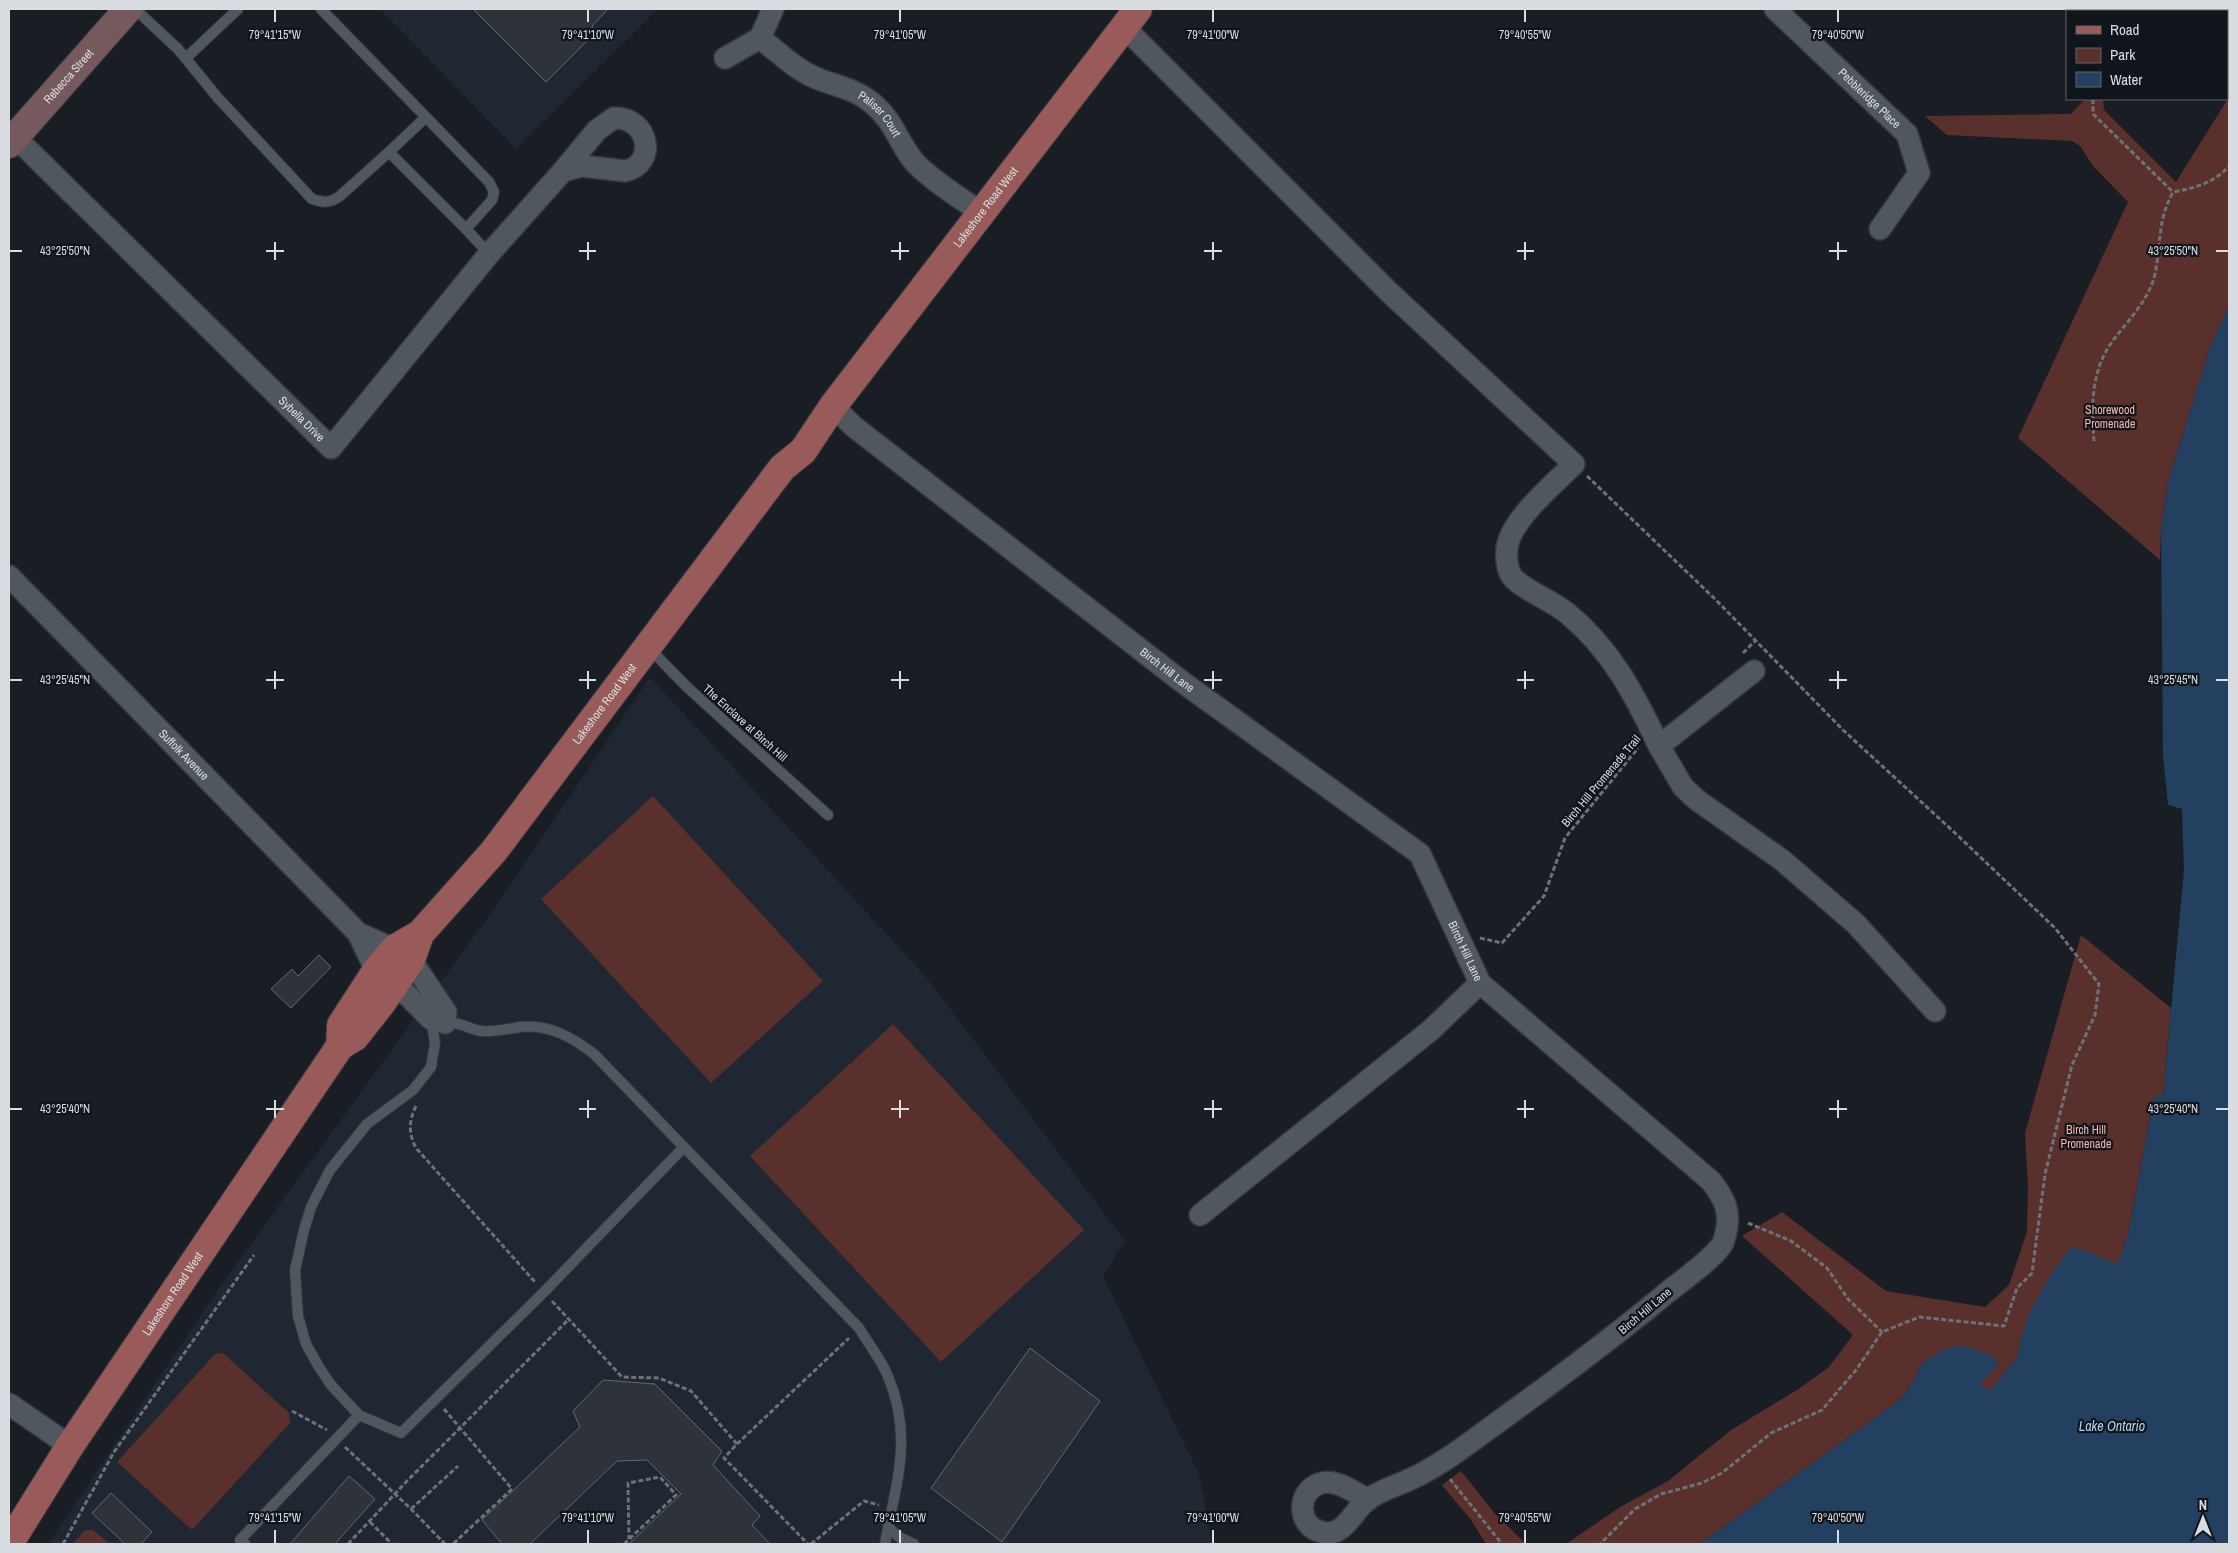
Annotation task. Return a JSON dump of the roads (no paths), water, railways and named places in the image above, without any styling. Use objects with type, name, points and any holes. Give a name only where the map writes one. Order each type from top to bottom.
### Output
[{"type":"main road","name":"Rebecca Street","points":[[12,140],[128,9]]},
{"type":"main road","name":"Lakeshore Road West","points":[[9,1544],[70,1446],[340,1046],[355,1037],[386,977],[420,934],[494,851],[782,468],[803,451],[833,406],[1132,18]]},
{"type":"street","points":[[725,58],[760,38],[773,9]]},
{"type":"street","name":"Pebbleridge Place","points":[[1775,9],[1906,134],[1919,173],[1880,229]]},
{"type":"street","points":[[1132,18],[1389,292],[1574,464],[1523,517],[1511,533],[1507,548],[1507,562],[1512,577],[1558,605],[1584,626],[1604,648],[1621,673],[1684,787],[1697,800],[1782,860],[1856,924],[1935,1011]]},
{"type":"street","name":"Paliser Court","points":[[760,38],[798,68],[816,78],[860,94],[871,102],[895,128],[912,158],[922,168],[982,213]]},
{"type":"street","name":"Sybella Drive","points":[[12,140],[331,448],[489,254],[563,170]]},
{"type":"street","name":"Birch Hill Lane","points":[[833,406],[853,426],[1181,681],[1420,854],[1480,983],[1711,1181],[1725,1200],[1729,1219],[1723,1243],[1706,1261],[1612,1339],[1439,1465],[1368,1500]]},
{"type":"street","name":"Suffolk Avenue","points":[[9,576],[358,933],[386,977],[438,1021]]},
{"type":"street","points":[[1656,739],[1748,663]]},
{"type":"street","name":"Suffolk Avenue","points":[[358,933],[403,954]]},
{"type":"street","points":[[403,954],[446,1012],[438,1021]]},
{"type":"street","points":[[1200,1215],[1431,1030],[1480,983]]},
{"type":"street","points":[[9,1404],[70,1446]]},
{"type":"lane","points":[[135,9],[186,58],[218,98],[312,199],[322,203],[332,201],[340,196],[426,117]]},
{"type":"lane","points":[[186,58],[238,9]]},
{"type":"lane","points":[[321,9],[489,182],[494,192],[492,200],[466,229]]},
{"type":"lane","points":[[389,152],[489,254]]},
{"type":"lane","name":"The Enclave at Birch Hill","points":[[647,647],[687,688],[828,815]]},
{"type":"lane","points":[[684,1148],[544,1292],[402,1433],[359,1415],[332,1385],[306,1344],[298,1316],[295,1270],[304,1230],[312,1207],[330,1170],[367,1124],[413,1090],[431,1067],[438,1021],[460,1023],[482,1031],[540,1027],[566,1035],[594,1054],[859,1328],[887,1373],[900,1414],[903,1434],[899,1473],[885,1544]]},
{"type":"lane","points":[[243,1542],[359,1415]]},
{"type":"lane","points":[[888,1527],[899,1537],[914,1544]]},
{"type":"water","name":"Lake Ontario","points":[[2229,305],[2229,1544],[1700,1544],[1901,1399],[1914,1380],[1921,1364],[1943,1349],[1966,1346],[1994,1357],[1998,1365],[1980,1384],[1990,1391],[2018,1356],[2020,1341],[2032,1307],[2051,1274],[2072,1246],[2118,1264],[2128,1235],[2154,1096],[2163,1096],[2184,870],[2182,809],[2168,805],[2163,756],[2161,528],[2168,482],[2209,350]]},
{"type":"park label","name":"Shorewood Promenade","points":[[2110,417]]},
{"type":"park label","name":"Birch Hill Promenade","points":[[2086,1137]]}]
